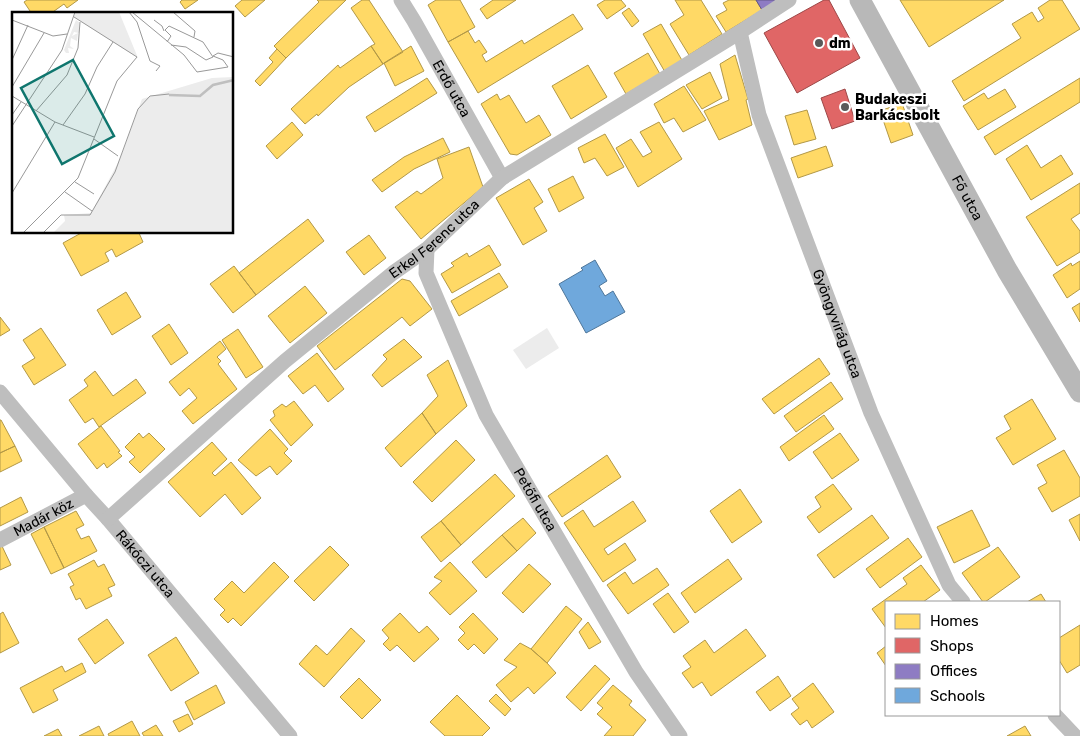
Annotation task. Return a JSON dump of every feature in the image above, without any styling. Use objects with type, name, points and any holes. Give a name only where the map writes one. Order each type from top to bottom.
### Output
[{"type":"main road","name":"Fő utca","points":[[860,0],[1007,270],[1080,392]]},
{"type":"street","name":"Erdő utca","points":[[401,0],[502,178]]},
{"type":"street","name":"Erkel Ferenc utca","points":[[108,519],[284,361],[393,273],[426,249],[502,178],[789,0]]},
{"type":"street","name":"Gyöngyvirág utca","points":[[740,32],[759,114],[871,413],[949,585],[962,601]]},
{"type":"street","name":"Petőfi utca","points":[[426,249],[426,273],[486,415],[636,672],[680,736]]},
{"type":"street","name":"Rákóczi utca","points":[[0,392],[290,736]]},
{"type":"street","name":"Madár köz","points":[[0,540],[86,495]]},
{"type":"street","points":[[1057,716],[1074,736]]},
{"type":"shaded area","points":[[547,328],[559,348],[526,369],[513,350]]},
{"type":"building: Homes","points":[[27,0],[78,0],[67,8],[64,4],[53,12],[31,12],[24,2]]},
{"type":"building: Homes","points":[[182,0],[198,0],[185,9],[180,2]]},
{"type":"building: Homes","points":[[242,0],[265,0],[245,17],[235,6]]},
{"type":"building: Homes","points":[[317,0],[346,0],[286,58],[274,46],[319,2]]},
{"type":"building: Homes","points":[[362,0],[369,0],[403,52],[383,64],[371,46],[375,44],[351,8]]},
{"type":"building: Homes","points":[[436,0],[460,0],[475,27],[448,42],[428,5]]},
{"type":"building: Homes","points":[[493,0],[516,0],[487,19],[480,9]]},
{"type":"building: Homes","points":[[605,0],[621,0],[626,6],[607,19],[597,5]]},
{"type":"building: Homes","points":[[675,0],[701,0],[722,34],[689,55],[670,24],[684,15]]},
{"type":"building: Homes","points":[[729,0],[756,0],[762,10],[726,32],[716,16],[727,10],[723,3]]},
{"type":"building: Homes","points":[[900,0],[1004,0],[929,47]]},
{"type":"building: Homes","points":[[1050,0],[1062,0],[1080,29],[964,101],[952,81],[1021,38],[1012,24],[1032,12],[1038,22],[1044,18],[1038,8]]},
{"type":"building: Homes","points":[[629,8],[639,21],[632,27],[622,13]]},
{"type":"building: Homes","points":[[573,14],[583,29],[478,93],[448,42],[468,31],[475,43],[479,40],[487,52],[482,55],[486,62],[522,40],[524,44]]},
{"type":"building: Homes","points":[[661,24],[683,62],[665,72],[643,34]]},
{"type":"building: Homes","points":[[371,46],[383,64],[349,87],[318,116],[317,114],[305,124],[291,109],[338,65],[340,68]]},
{"type":"building: Homes","points":[[411,46],[424,71],[395,86],[384,63]]},
{"type":"building: Homes","points":[[277,49],[286,58],[260,86],[255,81],[273,62],[269,58]]},
{"type":"building: Homes","points":[[648,53],[660,74],[626,94],[614,73]]},
{"type":"building: Homes","points":[[735,55],[748,99],[746,100],[752,125],[719,140],[704,111],[729,100],[720,64]]},
{"type":"building: Homes","points":[[588,65],[607,97],[571,119],[552,86]]},
{"type":"building: Homes","points":[[710,72],[722,98],[702,109],[686,85]]},
{"type":"building: Homes","points":[[427,78],[437,93],[375,132],[366,117]]},
{"type":"building: Homes","points":[[1080,78],[1080,102],[995,155],[984,137]]},
{"type":"building: Homes","points":[[684,86],[706,120],[683,132],[674,118],[664,123],[654,104]]},
{"type":"building: Homes","points":[[1005,89],[1016,107],[978,130],[963,106],[984,93],[988,99]]},
{"type":"building: Homes","points":[[497,94],[500,100],[509,95],[526,123],[539,115],[551,135],[517,155],[510,154],[481,104]]},
{"type":"building: Homes","points":[[902,103],[913,135],[891,143],[880,111]]},
{"type":"building: Homes","points":[[807,110],[816,139],[794,145],[785,116]]},
{"type":"building: Homes","points":[[292,122],[303,135],[277,159],[266,146]]},
{"type":"building: Homes","points":[[659,122],[682,159],[638,187],[616,148],[631,139],[643,157],[652,152],[640,132]]},
{"type":"building: Homes","points":[[605,134],[624,167],[607,176],[595,158],[584,163],[578,148]]},
{"type":"building: Homes","points":[[443,138],[450,152],[414,169],[382,192],[372,180],[404,157]]},
{"type":"building: Homes","points":[[1027,145],[1041,168],[1061,155],[1073,174],[1031,200],[1006,159]]},
{"type":"building: Homes","points":[[826,146],[833,166],[798,178],[791,158]]},
{"type":"building: Homes","points":[[469,147],[483,187],[421,239],[395,207],[417,191],[421,194],[443,178],[437,159]]},
{"type":"building: Homes","points":[[573,176],[584,198],[559,212],[548,189]]},
{"type":"building: Homes","points":[[529,179],[543,202],[534,208],[547,231],[523,245],[496,198]]},
{"type":"building: Homes","points":[[1080,183],[1080,213],[1071,219],[1080,231],[1080,252],[1057,266],[1026,217]]},
{"type":"building: Homes","points":[[308,219],[324,241],[256,295],[239,273]]},
{"type":"building: Homes","points":[[79,234],[139,234],[143,242],[116,257],[112,249],[105,253],[109,261],[81,276],[63,243]]},
{"type":"building: Homes","points":[[369,235],[386,258],[364,275],[346,252]]},
{"type":"building: Homes","points":[[489,245],[501,265],[452,293],[441,274],[454,266],[451,263],[467,253],[469,257]]},
{"type":"building: Homes","points":[[1080,261],[1080,289],[1067,298],[1053,275],[1071,263],[1072,266]]},
{"type":"building: Homes","points":[[234,266],[256,295],[233,313],[210,284]]},
{"type":"building: Homes","points":[[499,273],[508,287],[459,316],[451,301]]},
{"type":"building: Homes","points":[[402,279],[410,281],[432,309],[410,326],[402,317],[335,370],[317,346]]},
{"type":"building: Homes","points":[[305,286],[327,313],[290,343],[268,316]]},
{"type":"building: Homes","points":[[126,292],[141,317],[112,335],[97,310]]},
{"type":"building: Homes","points":[[1080,303],[1080,322],[1072,308]]},
{"type":"building: Homes","points":[[0,317],[10,330],[0,336]]},
{"type":"building: Homes","points":[[169,324],[188,353],[171,365],[152,336]]},
{"type":"building: Homes","points":[[41,328],[66,365],[34,385],[22,366],[35,358],[23,340]]},
{"type":"building: Homes","points":[[238,329],[263,367],[246,378],[222,340]]},
{"type":"building: Homes","points":[[404,339],[422,357],[382,387],[372,375],[387,359],[383,355]]},
{"type":"building: Homes","points":[[220,341],[226,349],[217,357],[221,361],[218,364],[237,389],[193,424],[182,411],[197,398],[189,388],[180,396],[169,382]]},
{"type":"building: Homes","points":[[317,353],[344,389],[328,402],[315,385],[303,394],[288,376]]},
{"type":"building: Homes","points":[[819,358],[830,374],[774,414],[762,399]]},
{"type":"building: Homes","points":[[448,360],[467,406],[436,434],[422,413],[438,396],[427,375]]},
{"type":"building: Homes","points":[[95,371],[113,396],[136,379],[146,393],[99,427],[93,418],[85,423],[69,400],[88,386],[84,380]]},
{"type":"building: Homes","points":[[831,382],[843,399],[796,432],[784,416]]},
{"type":"building: Homes","points":[[1032,399],[1056,439],[1013,465],[996,438],[1011,429],[1004,416]]},
{"type":"building: Homes","points":[[294,401],[313,425],[291,446],[270,420],[275,416],[273,411],[282,404],[286,407]]},
{"type":"building: Homes","points":[[422,413],[436,434],[401,467],[385,448]]},
{"type":"building: Homes","points":[[824,415],[834,429],[789,461],[780,447]]},
{"type":"building: Homes","points":[[0,420],[15,446],[0,453]]},
{"type":"building: Homes","points":[[101,426],[122,456],[107,468],[104,463],[97,469],[78,444]]},
{"type":"building: Homes","points":[[270,429],[288,449],[284,453],[292,461],[277,475],[270,466],[256,476],[238,460]]},
{"type":"building: Homes","points":[[139,433],[143,438],[149,433],[165,449],[140,473],[129,462],[135,457],[125,447]]},
{"type":"building: Homes","points":[[840,433],[859,460],[832,479],[813,452]]},
{"type":"building: Homes","points":[[456,440],[475,460],[432,502],[413,482]]},
{"type":"building: Homes","points":[[212,442],[227,459],[212,473],[215,476],[231,462],[261,498],[242,515],[225,494],[200,517],[168,482]]},
{"type":"building: Homes","points":[[15,446],[22,461],[0,472],[0,453]]},
{"type":"building: Homes","points":[[1064,450],[1080,478],[1080,496],[1052,512],[1038,488],[1047,483],[1037,465]]},
{"type":"building: Homes","points":[[607,455],[621,477],[562,517],[548,496]]},
{"type":"building: Homes","points":[[495,474],[515,496],[461,545],[441,521]]},
{"type":"building: Homes","points":[[833,484],[852,509],[819,533],[807,517],[821,507],[815,497]]},
{"type":"building: Homes","points":[[740,489],[762,522],[732,543],[710,511]]},
{"type":"building: Homes","points":[[21,497],[28,512],[0,526],[0,508]]},
{"type":"building: Homes","points":[[633,501],[646,521],[604,549],[608,555],[625,543],[636,560],[603,582],[564,523],[583,510],[594,527]]},
{"type":"building: Homes","points":[[972,510],[990,546],[954,563],[937,527]]},
{"type":"building: Homes","points":[[76,511],[84,525],[76,529],[81,539],[89,536],[97,551],[64,568],[44,527]]},
{"type":"building: Homes","points":[[1080,514],[1080,541],[1069,520]]},
{"type":"building: Homes","points":[[872,515],[889,538],[834,578],[817,555]]},
{"type":"building: Homes","points":[[523,518],[536,533],[517,551],[502,535]]},
{"type":"building: Homes","points":[[441,521],[461,545],[441,562],[421,537]]},
{"type":"building: Homes","points":[[44,527],[64,568],[51,574],[31,534]]},
{"type":"building: Homes","points":[[502,535],[517,551],[486,578],[472,562]]},
{"type":"building: Homes","points":[[908,538],[922,557],[880,588],[866,569]]},
{"type":"building: Homes","points":[[0,545],[11,565],[0,570]]},
{"type":"building: Homes","points":[[330,546],[349,565],[314,601],[294,581]]},
{"type":"building: Homes","points":[[998,547],[1020,577],[986,601],[982,601],[962,573]]},
{"type":"building: Homes","points":[[728,559],[742,579],[695,613],[681,593]]},
{"type":"building: Homes","points":[[94,560],[98,567],[104,564],[115,585],[108,588],[112,596],[86,609],[80,598],[76,600],[70,587],[74,585],[68,574]]},
{"type":"building: Homes","points":[[274,562],[289,577],[241,626],[233,618],[228,623],[220,615],[225,610],[214,599],[232,581],[244,593]]},
{"type":"building: Homes","points":[[450,562],[477,591],[450,615],[429,593],[442,581],[434,577]]},
{"type":"building: Homes","points":[[529,564],[551,584],[523,613],[502,593]]},
{"type":"building: Homes","points":[[921,565],[940,590],[924,601],[885,601],[885,627],[872,609],[907,584],[903,578]]},
{"type":"building: Homes","points":[[657,568],[669,585],[628,614],[607,585],[625,572],[633,584]]},
{"type":"building: Homes","points":[[668,593],[689,622],[674,633],[653,604]]},
{"type":"building: Homes","points":[[1041,594],[1045,601],[1029,601]]},
{"type":"building: Homes","points":[[566,606],[582,619],[547,663],[531,649]]},
{"type":"building: Homes","points":[[3,612],[19,643],[0,653],[0,614]]},
{"type":"building: Homes","points":[[400,613],[419,633],[427,626],[439,639],[414,662],[397,645],[390,651],[383,644],[389,638],[382,630]]},
{"type":"building: Homes","points":[[473,613],[498,639],[484,654],[474,644],[468,650],[458,640],[465,633],[459,627]]},
{"type":"building: Homes","points":[[107,619],[124,643],[95,664],[78,639]]},
{"type":"building: Homes","points":[[588,622],[601,642],[589,649],[579,632]]},
{"type":"building: Homes","points":[[1080,625],[1080,665],[1067,673],[1060,662],[1060,637]]},
{"type":"building: Homes","points":[[351,628],[365,641],[324,687],[299,664],[316,645],[327,655]]},
{"type":"building: Homes","points":[[746,629],[766,656],[711,696],[702,682],[693,688],[682,673],[691,667],[683,656],[705,640],[714,653]]},
{"type":"building: Homes","points":[[176,637],[199,673],[171,691],[148,655]]},
{"type":"building: Homes","points":[[520,643],[531,649],[556,673],[534,694],[528,687],[511,702],[496,685],[517,667],[504,660]]},
{"type":"building: Homes","points":[[885,647],[885,665],[877,653]]},
{"type":"building: Homes","points":[[82,663],[86,672],[53,690],[58,700],[33,713],[20,688],[62,666],[65,672]]},
{"type":"building: Homes","points":[[595,665],[610,679],[581,711],[566,697]]},
{"type":"building: Homes","points":[[778,676],[791,696],[770,711],[756,692]]},
{"type":"building: Homes","points":[[359,678],[381,700],[362,719],[340,697]]},
{"type":"building: Homes","points":[[813,683],[834,712],[812,728],[807,720],[800,725],[791,714],[799,708],[792,699]]},
{"type":"building: Homes","points":[[216,685],[225,703],[194,720],[185,702]]},
{"type":"building: Homes","points":[[613,685],[632,701],[629,705],[646,720],[633,736],[604,736],[612,727],[597,714],[603,708],[597,703]]},
{"type":"building: Homes","points":[[496,694],[511,709],[505,716],[489,701]]},
{"type":"building: Homes","points":[[457,695],[490,728],[482,736],[445,736],[430,722]]},
{"type":"building: Homes","points":[[188,714],[193,724],[179,732],[173,721]]},
{"type":"building: Homes","points":[[132,721],[140,736],[109,736],[108,734]]},
{"type":"building: Homes","points":[[156,725],[163,736],[144,736],[142,733]]},
{"type":"building: Homes","points":[[99,726],[104,736],[79,736]]},
{"type":"building: Homes","points":[[1025,726],[1031,736],[1007,736]]},
{"type":"building: Homes","points":[[58,729],[62,736],[44,736]]},
{"type":"building: Shops","points":[[824,0],[829,0],[860,58],[797,93],[764,33]]},
{"type":"building: Shops","points":[[845,89],[855,121],[832,129],[821,98]]},
{"type":"building: Offices","points":[[756,0],[777,0],[762,10]]},
{"type":"building: Schools","points":[[595,260],[607,281],[599,286],[605,296],[613,291],[625,312],[586,333],[559,284],[583,270],[581,268]]},
{"type":"place","name":"dm","points":[[819,43]]},
{"type":"place","name":"Budakeszi Barkácsbolt","points":[[845,107]]}]
